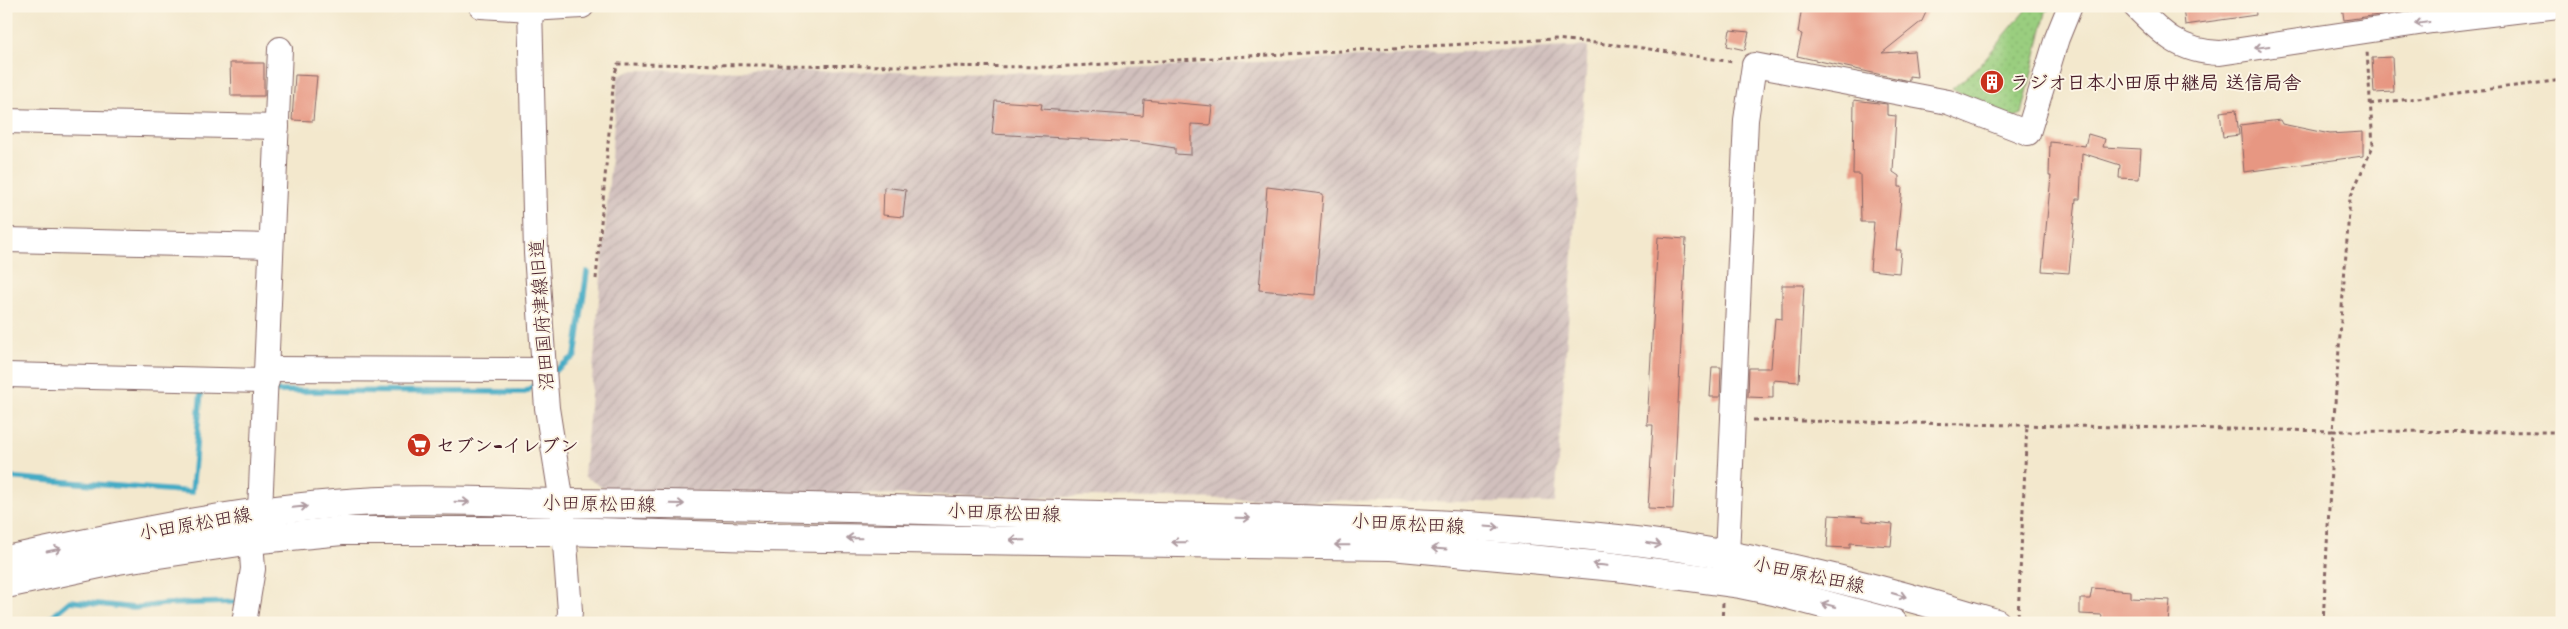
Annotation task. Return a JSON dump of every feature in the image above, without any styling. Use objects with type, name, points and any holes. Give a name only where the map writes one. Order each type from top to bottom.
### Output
[{"type":"main road","name":"小田原松田線","points":[[6,560],[114,537],[260,511],[339,503],[420,501],[762,505],[1176,517],[1395,521],[1531,530],[1647,542],[1846,580],[1996,623]]},
{"type":"main road","name":"小田原松田線","points":[[6,584],[118,560],[250,540],[342,531],[564,531],[757,537],[1391,546],[1615,566],[1740,584],[1774,591],[1893,623]]},
{"type":"street","points":[[481,6],[530,8],[582,6]]},
{"type":"street","points":[[1727,556],[1746,120],[1754,65],[1948,102],[2028,133],[2057,38],[2070,6]]},
{"type":"street","points":[[2135,6],[2163,34],[2188,47],[2208,53],[2220,53],[2366,31],[2558,6]]},
{"type":"street","name":"沼田国府津線旧道","points":[[530,8],[536,253],[547,408],[562,503],[570,611],[569,623]]},
{"type":"street","points":[[260,511],[280,49]]},
{"type":"street","points":[[6,122],[277,127]]},
{"type":"street","points":[[6,240],[271,254]]},
{"type":"street","points":[[6,256],[271,254]]},
{"type":"street","points":[[6,375],[267,375],[544,370]]},
{"type":"street","points":[[244,623],[253,569],[250,540]]},
{"type":"path","points":[[2323,623],[2350,198],[2373,146],[2366,31]]},
{"type":"path","points":[[596,279],[614,76],[618,64],[1053,67],[1555,39],[1636,48],[1754,65]]},
{"type":"path","points":[[2370,104],[2562,80]]},
{"type":"path","points":[[1732,421],[1768,418],[2334,431],[2562,432]]},
{"type":"path","points":[[2018,623],[2027,424]]},
{"type":"shaded area","points":[[1588,46],[1555,503],[608,491],[584,476],[618,76],[634,70],[1025,73]]},
{"type":"green space","points":[[2029,6],[2052,6],[2046,12],[2022,114],[2009,119],[1952,89],[1978,67]]},
{"type":"building","points":[[1802,6],[1929,6],[1922,21],[1882,53],[1914,51],[1917,77],[1909,76],[1909,81],[1797,56],[1802,34],[1798,33]]},
{"type":"building","points":[[2183,6],[2255,6],[2256,15],[2185,25]]},
{"type":"building","points":[[2342,6],[2413,6],[2413,10],[2344,20]]},
{"type":"building","points":[[1730,30],[1749,32],[1745,50],[1727,46]]},
{"type":"building","points":[[2392,57],[2394,92],[2374,93],[2372,58]]},
{"type":"building","points":[[230,63],[264,63],[264,96],[231,96]]},
{"type":"building","points":[[295,75],[317,76],[313,121],[292,120]]},
{"type":"building","points":[[1144,100],[1212,106],[1210,125],[1191,124],[1191,155],[1175,154],[1175,148],[1136,142],[992,134],[995,101],[1042,104],[1041,109],[1143,116]]},
{"type":"building","points":[[1854,100],[1887,104],[1887,115],[1896,116],[1893,172],[1899,176],[1899,187],[1902,187],[1896,250],[1901,250],[1899,273],[1870,270],[1874,222],[1861,222],[1860,174],[1853,174]]},
{"type":"building","points":[[2236,110],[2239,135],[2223,137],[2220,112]]},
{"type":"building","points":[[2280,120],[2282,124],[2330,134],[2363,132],[2363,156],[2244,172],[2240,125]]},
{"type":"building","points":[[2088,134],[2105,139],[2103,147],[2141,149],[2139,179],[2119,178],[2120,165],[2082,153],[2080,199],[2076,199],[2069,273],[2042,271],[2051,176],[2049,176],[2050,142],[2085,146]]},
{"type":"building","points":[[884,187],[906,190],[903,217],[883,215]]},
{"type":"building","points":[[1267,187],[1323,194],[1315,295],[1259,290]]},
{"type":"building","points":[[1658,237],[1686,239],[1673,509],[1648,508],[1653,425],[1647,425]]},
{"type":"building","points":[[1782,285],[1804,285],[1799,382],[1773,380],[1773,398],[1748,397],[1749,368],[1771,368],[1775,318],[1782,319]]},
{"type":"building","points":[[1712,367],[1721,367],[1720,397],[1710,397]]},
{"type":"building","points":[[1829,515],[1863,517],[1863,521],[1893,524],[1891,546],[1850,543],[1850,548],[1827,547]]},
{"type":"building","points":[[2092,588],[2131,591],[2131,598],[2170,600],[2168,623],[2101,623],[2102,615],[2080,614],[2080,599],[2090,599]]},
{"type":"waterway","points":[[550,374],[575,356],[587,272]]},
{"type":"waterway","points":[[271,391],[525,392],[539,382]]},
{"type":"waterway","points":[[6,477],[192,492],[201,391]]},
{"type":"waterway","points":[[44,623],[70,601],[134,608],[164,604],[236,602]]},
{"type":"place","name":"ラジオ日本小田原中継局 送信局舎","points":[[1992,82]]},
{"type":"place","name":"セブン-イレブン","points":[[419,445]]}]
